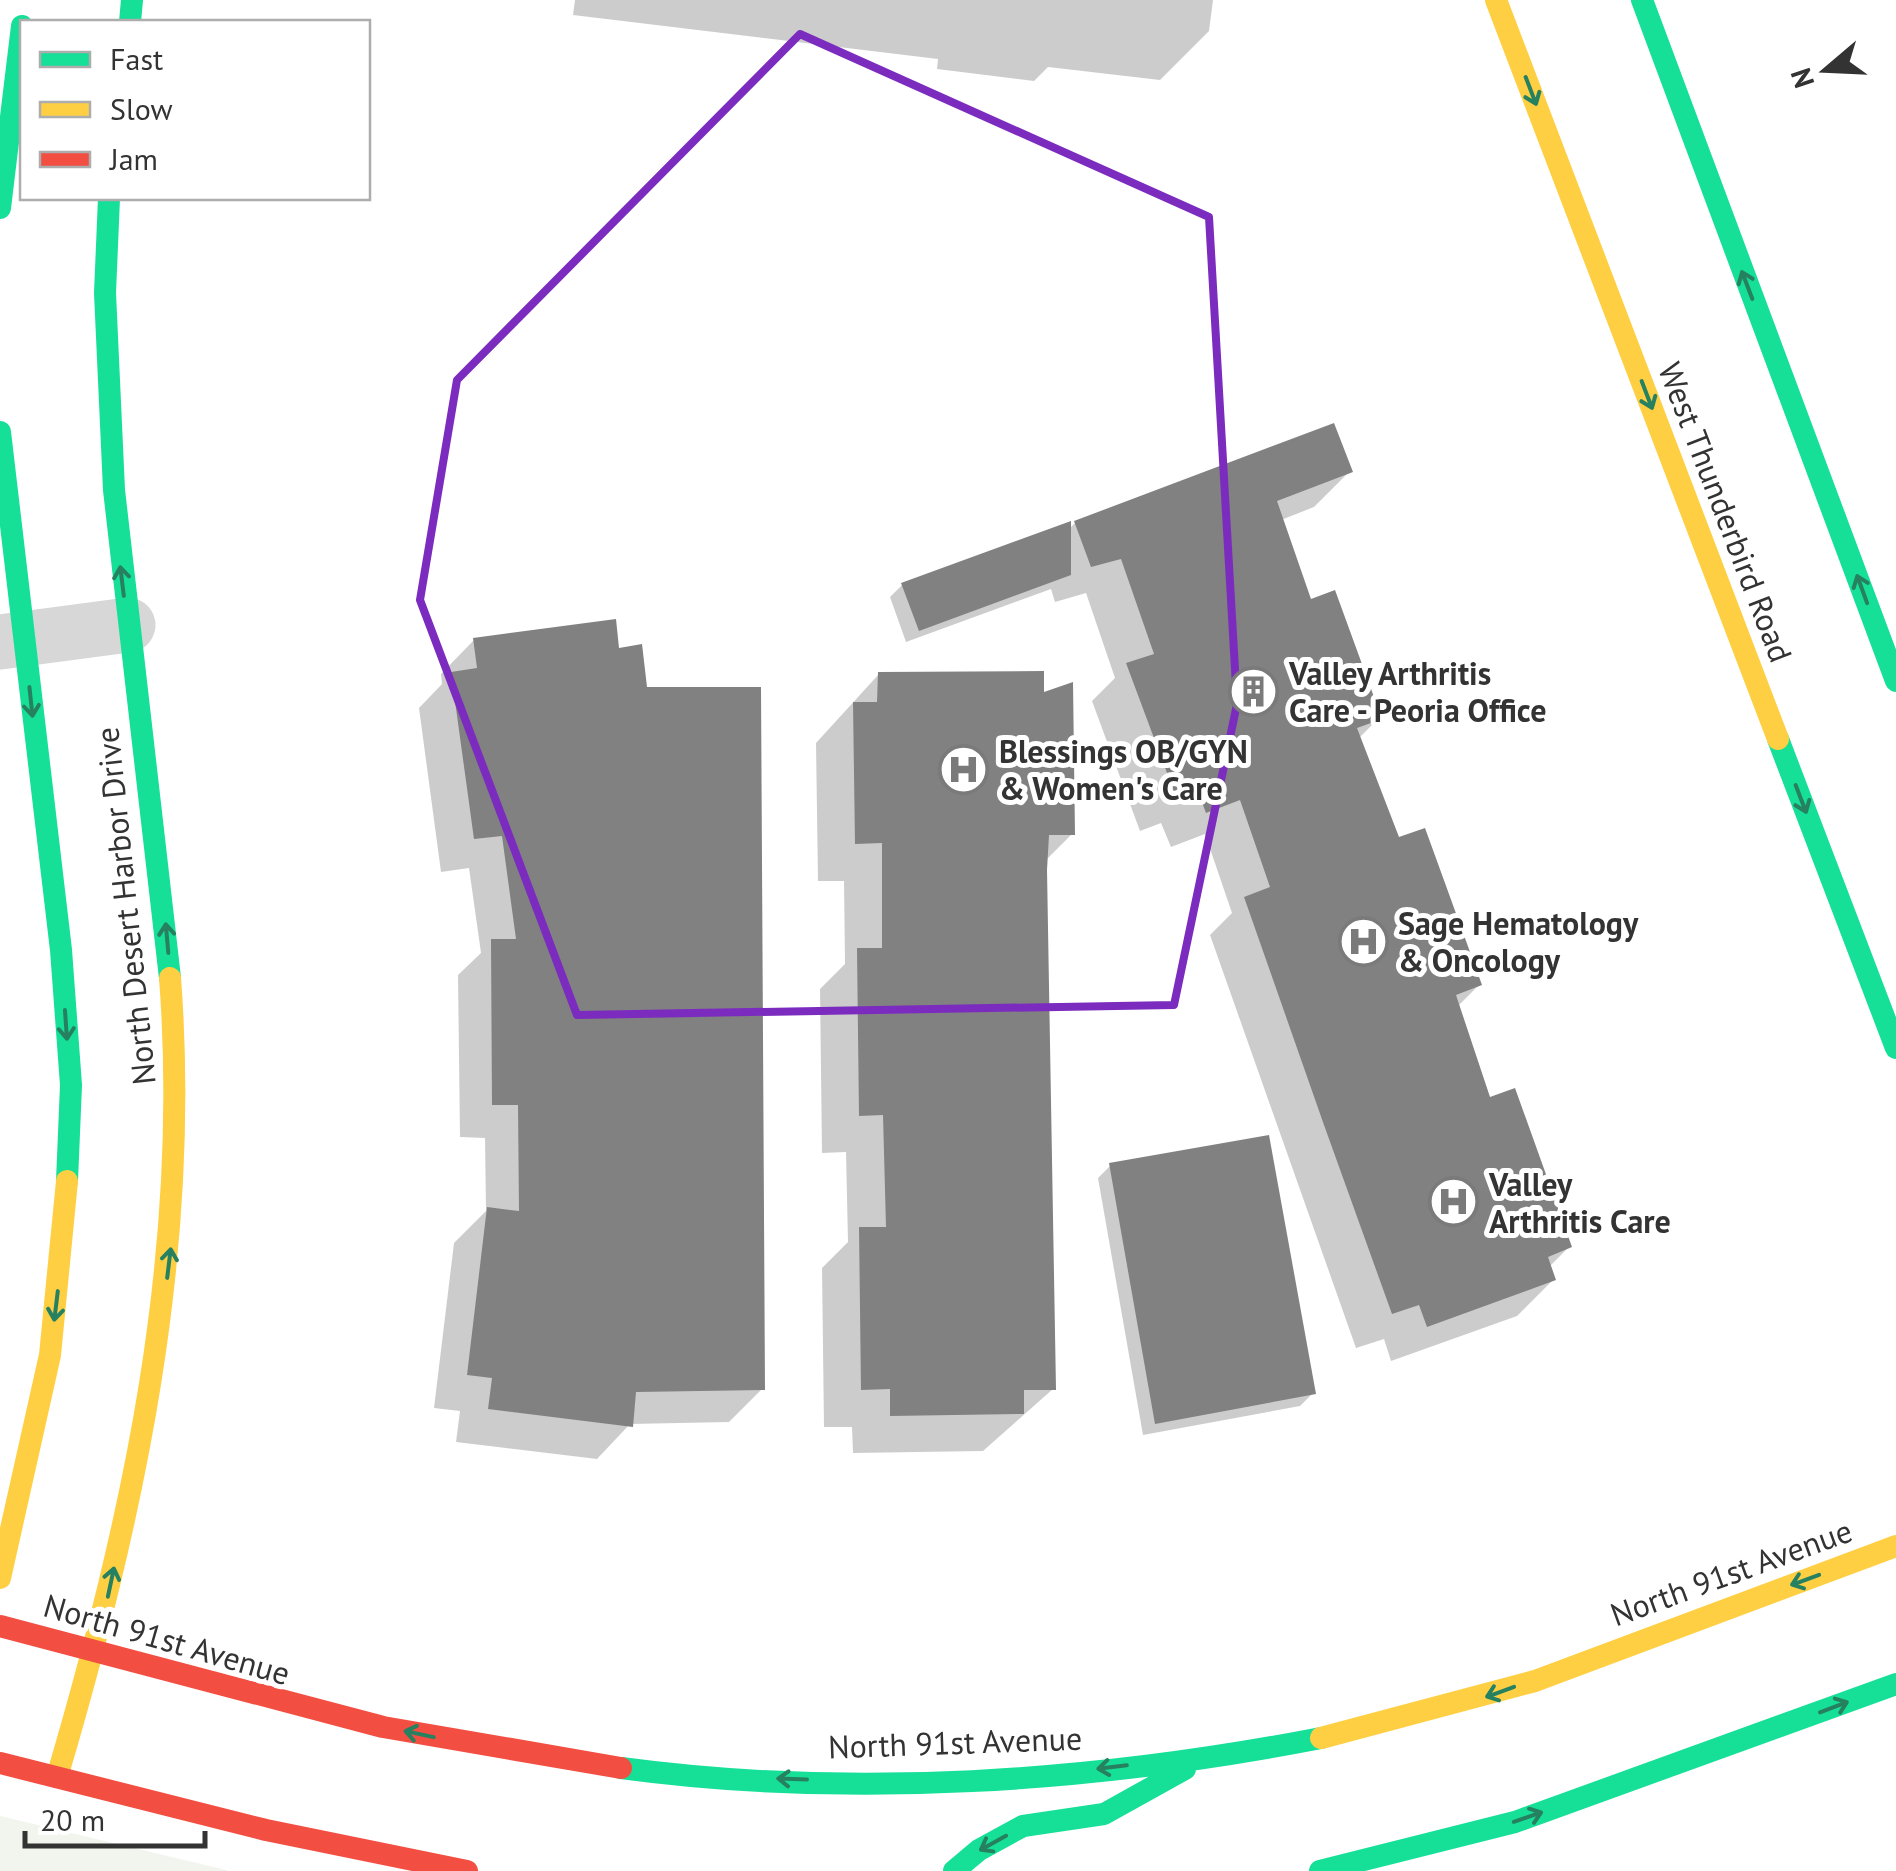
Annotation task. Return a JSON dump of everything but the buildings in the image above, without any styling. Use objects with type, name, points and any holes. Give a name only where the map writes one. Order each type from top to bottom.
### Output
[{"type":"main road","name":"West Thunderbird Road","points":[[1496,0],[1896,1048]]},
{"type":"main road","points":[[1642,0],[1896,680]]},
{"type":"main road","points":[[0,208],[20,48]]},
{"type":"main road","name":"North Desert Harbor Drive","points":[[57,1777],[96,1652],[157,1364],[172,1236],[176,1132],[164,910],[108,428],[109,200]]},
{"type":"main road","points":[[0,432],[12,640],[61,950],[70,1085],[66,1211],[50,1355],[0,1578]]},
{"type":"main road","name":"North 91st Avenue","points":[[0,1626],[296,1708],[514,1753],[725,1778],[889,1782],[1010,1777],[1209,1755],[1332,1736],[1483,1698],[1896,1546]]},
{"type":"main road","points":[[1320,1871],[1515,1822],[1896,1684]]},
{"type":"main road","points":[[954,1871],[980,1850],[1023,1826],[1104,1814],[1209,1755]]},
{"type":"main road","points":[[0,1763],[266,1830],[468,1871]]},
{"type":"street","points":[[12,640],[128,624]]},
{"type":"highlighted area","points":[[800,34],[1209,217],[1237,704],[1174,1005],[577,1015],[420,600],[457,380]]},
{"type":"shaded area","points":[[0,1816],[226,1870],[228,1871],[0,1871]]},
{"type":"traffic: fast","points":[[130,20],[132,0]]},
{"type":"traffic: fast","points":[[1642,0],[1896,681]]},
{"type":"traffic: fast","points":[[0,208],[20,43]]},
{"type":"traffic: fast","points":[[109,200],[105,293],[114,490],[170,978]]},
{"type":"traffic: fast","points":[[0,432],[61,950],[71,1085],[67,1181]]},
{"type":"traffic: fast","points":[[1778,739],[1896,1048]]},
{"type":"traffic: fast","points":[[1320,1871],[1515,1822],[1896,1684]]},
{"type":"traffic: fast","points":[[621,1768],[795,1783],[972,1781],[1148,1766],[1321,1738]]},
{"type":"traffic: fast","points":[[954,1871],[979,1850],[1023,1826],[1104,1814],[1185,1769]]},
{"type":"traffic: slow","points":[[1496,0],[1778,739]]},
{"type":"traffic: slow","points":[[57,1777],[110,1581],[150,1382],[164,1282],[172,1181],[170,978]]},
{"type":"traffic: slow","points":[[0,1578],[50,1355],[67,1181]]},
{"type":"traffic: slow","points":[[1321,1738],[1535,1681],[1896,1546]]},
{"type":"traffic: jam","points":[[0,1626],[383,1727],[621,1768]]},
{"type":"traffic: jam","points":[[0,1763],[266,1830],[467,1871]]},
{"type":"place","name":"Valley Arthritis Care - Peoria Office","points":[[1254,691]]},
{"type":"place","name":"Blessings OB/GYN & Women's Care","points":[[964,769]]},
{"type":"place","name":"Sage Hematology & Oncology","points":[[1363,941]]},
{"type":"place","name":"Valley Arthritis Care","points":[[1454,1202]]}]
